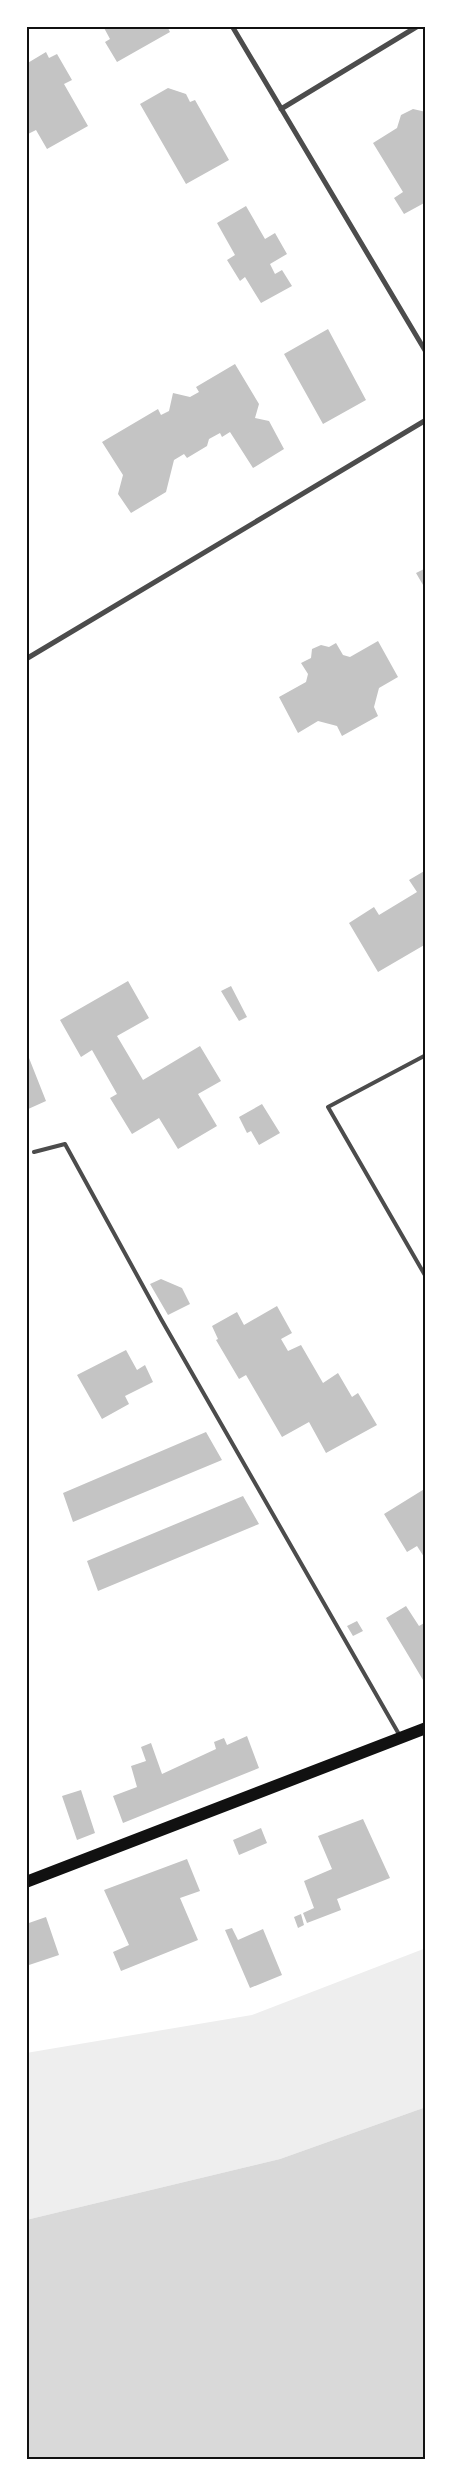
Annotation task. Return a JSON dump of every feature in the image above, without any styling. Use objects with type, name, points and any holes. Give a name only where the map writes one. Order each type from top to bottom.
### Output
[{"type":"main road","points":[[26,1882],[426,1728]]},
{"type":"street","points":[[232,26],[426,352]]},
{"type":"street","points":[[281,108],[418,26]]},
{"type":"street","points":[[26,659],[426,420]]},
{"type":"lane","points":[[425,1057],[328,1107],[426,1277]]},
{"type":"lane","points":[[34,1152],[65,1144],[161,1319],[401,1738]]},
{"type":"shaded area","points":[[426,1948],[426,2107],[280,2159],[26,2220],[26,2053],[252,2015]]},
{"type":"shaded area","points":[[426,2107],[426,2460],[26,2460],[26,2220],[280,2159]]},
{"type":"building","points":[[103,26],[167,26],[170,32],[117,62],[105,42],[110,39]]},
{"type":"building","points":[[46,52],[49,58],[57,54],[72,80],[64,84],[88,126],[47,149],[36,130],[26,135],[26,64]]},
{"type":"building","points":[[168,88],[186,94],[190,102],[195,100],[229,160],[186,184],[140,104]]},
{"type":"building","points":[[413,109],[426,112],[426,202],[404,214],[394,198],[403,192],[373,143],[397,128],[401,115]]},
{"type":"building","points":[[246,206],[265,239],[275,233],[287,254],[270,264],[275,274],[282,270],[292,286],[261,303],[245,277],[240,281],[227,260],[235,255],[217,223]]},
{"type":"building","points":[[328,329],[366,400],[323,424],[284,354]]},
{"type":"building","points":[[235,364],[259,404],[255,418],[269,421],[284,449],[253,468],[230,432],[222,437],[220,433],[209,439],[207,446],[187,458],[184,454],[174,460],[166,492],[131,513],[118,494],[123,475],[102,442],[158,409],[161,415],[169,411],[173,393],[190,397],[199,392],[196,387]]},
{"type":"building","points":[[426,568],[426,590],[416,573]]},
{"type":"building","points":[[378,641],[398,677],[379,688],[374,707],[378,716],[342,736],[337,726],[318,721],[298,733],[279,697],[306,682],[308,674],[301,663],[311,658],[312,649],[321,645],[329,647],[336,643],[343,655],[350,657]]},
{"type":"building","points":[[426,870],[426,944],[378,972],[349,923],[374,907],[379,915],[417,892],[409,880]]},
{"type":"building","points":[[128,981],[149,1018],[117,1036],[143,1080],[200,1046],[221,1081],[198,1094],[217,1126],[178,1149],[159,1118],[132,1134],[110,1098],[117,1094],[92,1050],[81,1057],[60,1020]]},
{"type":"building","points":[[231,986],[247,1017],[239,1021],[221,991]]},
{"type":"building","points":[[29,1058],[46,1101],[26,1110],[26,1059]]},
{"type":"building","points":[[262,1104],[280,1133],[259,1145],[251,1131],[247,1133],[239,1117]]},
{"type":"building","points":[[161,1279],[182,1288],[190,1304],[168,1315],[150,1284]]},
{"type":"building","points":[[277,1306],[292,1333],[281,1339],[288,1351],[301,1345],[323,1383],[338,1373],[352,1397],[358,1393],[377,1425],[326,1453],[309,1422],[282,1437],[246,1375],[239,1379],[216,1340],[218,1339],[212,1326],[237,1312],[244,1325]]},
{"type":"building","points":[[126,1350],[137,1370],[145,1365],[153,1382],[125,1396],[129,1404],[102,1419],[77,1375]]},
{"type":"building","points":[[206,1432],[222,1460],[73,1522],[63,1493]]},
{"type":"building","points":[[426,1488],[426,1560],[417,1546],[407,1552],[384,1514]]},
{"type":"building","points":[[243,1496],[259,1524],[98,1591],[87,1561]]},
{"type":"building","points":[[406,1606],[419,1626],[426,1622],[426,1685],[386,1618]]},
{"type":"building","points":[[357,1621],[363,1631],[353,1636],[347,1626]]},
{"type":"building","points":[[247,1736],[259,1768],[123,1823],[113,1796],[137,1787],[131,1766],[146,1761],[141,1747],[151,1743],[162,1774],[216,1749],[214,1742],[224,1738],[227,1745]]},
{"type":"building","points":[[81,1790],[95,1833],[77,1840],[62,1796]]},
{"type":"building","points":[[363,1819],[390,1878],[337,1899],[341,1910],[307,1923],[303,1913],[314,1908],[304,1881],[332,1869],[318,1836]]},
{"type":"building","points":[[261,1828],[267,1843],[239,1855],[233,1840]]},
{"type":"building","points":[[187,1859],[200,1891],[180,1898],[198,1940],[121,1971],[113,1952],[129,1945],[104,1890]]},
{"type":"building","points":[[301,1914],[304,1925],[298,1928],[294,1917]]},
{"type":"building","points":[[46,1917],[59,1955],[26,1966],[26,1924]]},
{"type":"building","points":[[232,1928],[238,1940],[263,1929],[282,1975],[250,1988],[225,1930]]}]
